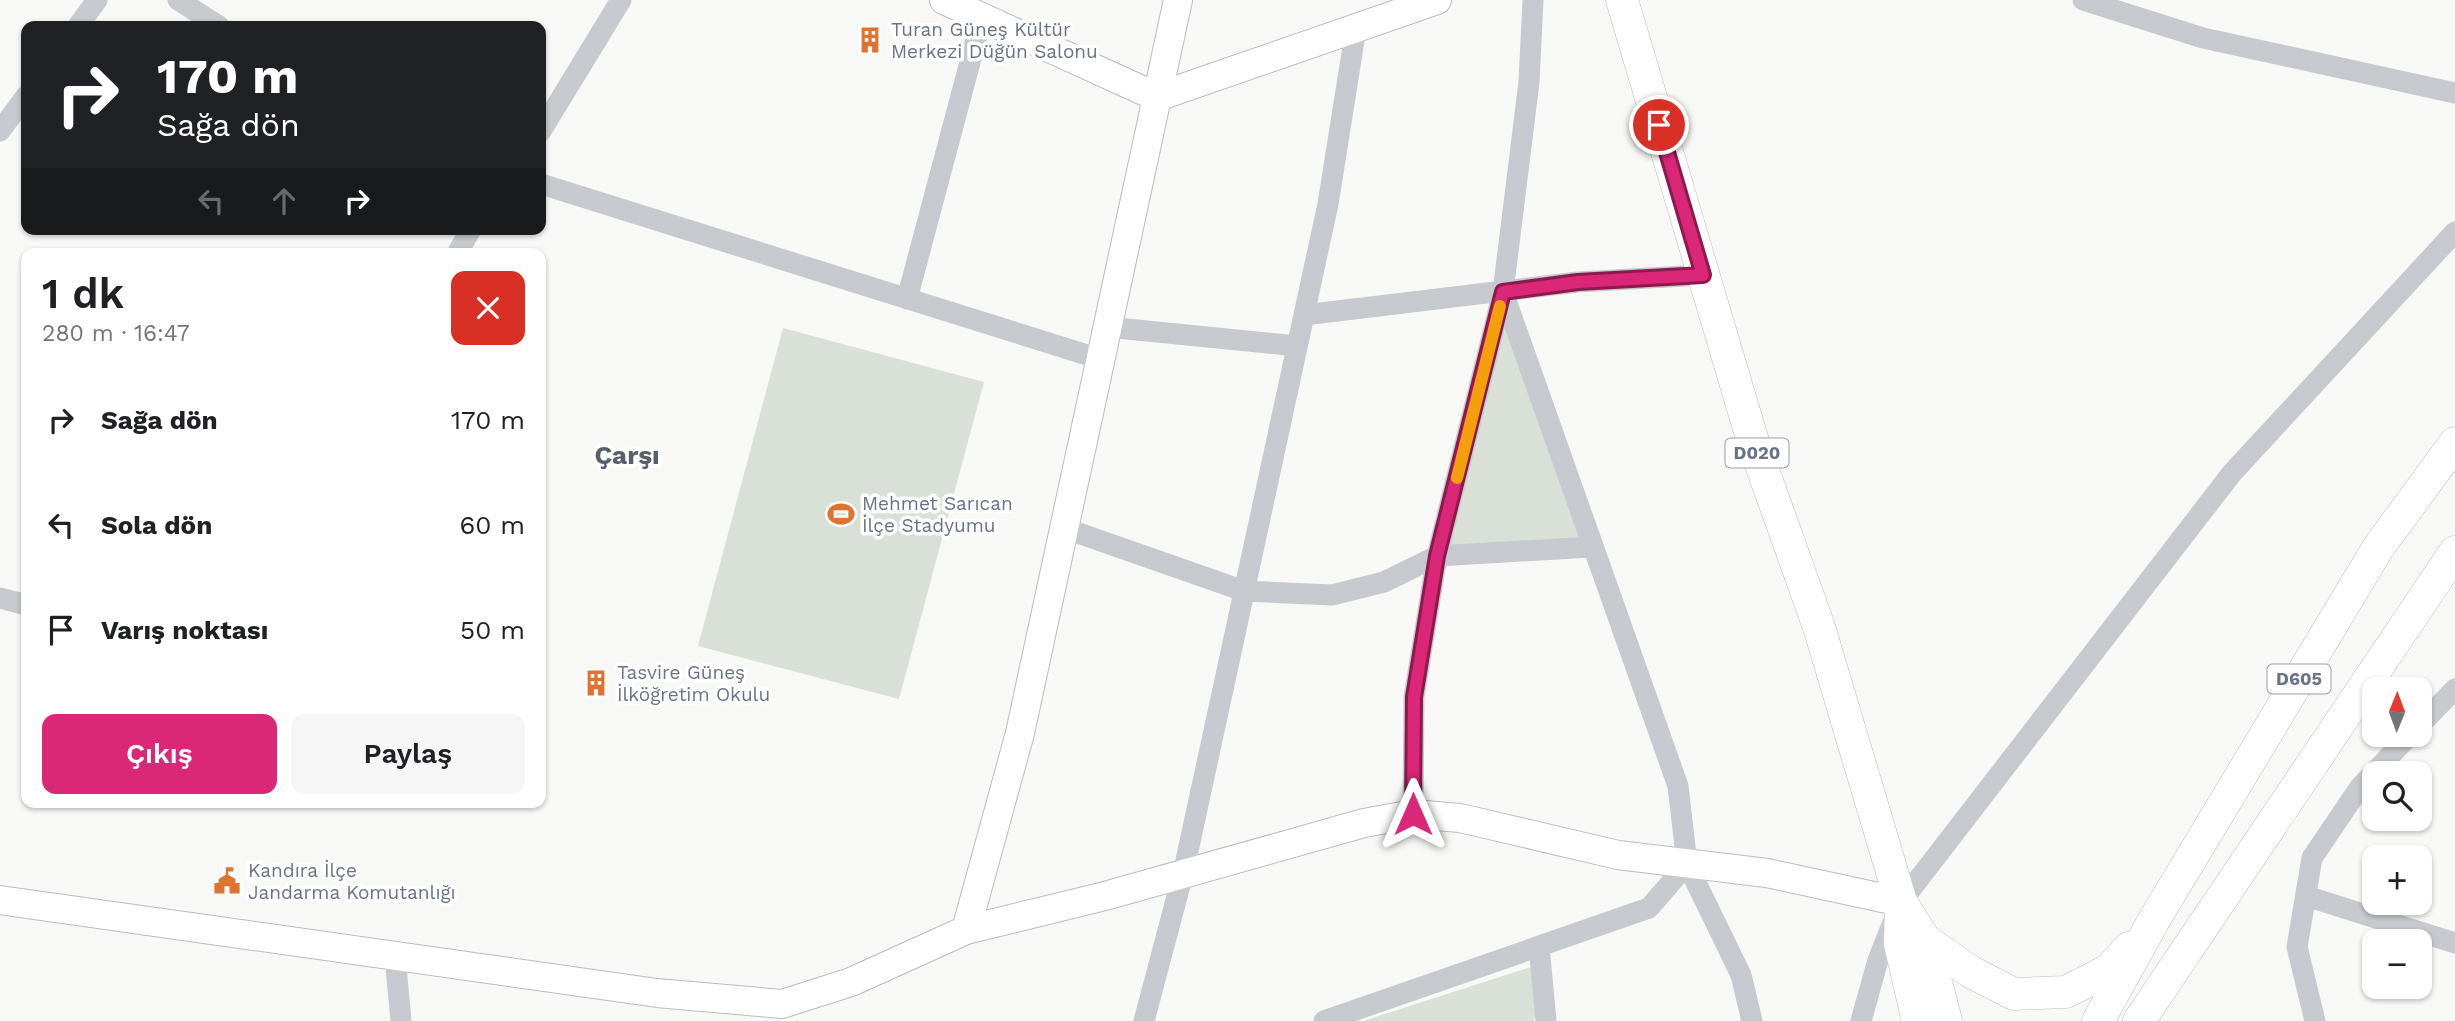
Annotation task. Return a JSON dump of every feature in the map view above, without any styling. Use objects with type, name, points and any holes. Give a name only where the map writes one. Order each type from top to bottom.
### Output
[{"type":"main road","name":"D020","points":[[1622,0],[1754,445],[1819,627],[1901,902],[1925,940],[1946,1021]]},
{"type":"main road","name":"D605","points":[[2098,1021],[2154,920],[2378,548],[2455,443]]},
{"type":"main road","points":[[2139,1021],[2455,552]]},
{"type":"main road","name":"D020","points":[[1901,902],[1899,944],[1918,1021]]},
{"type":"main road","points":[[1925,940],[1971,972],[2014,994],[2066,992],[2109,970],[2154,920]]},
{"type":"street","points":[[82,21],[97,0]]},
{"type":"street","points":[[178,0],[211,21]]},
{"type":"street","points":[[546,123],[621,0]]},
{"type":"street","points":[[944,0],[1157,97],[1437,0]]},
{"type":"street","points":[[966,930],[1020,733],[1178,0]]},
{"type":"street","points":[[1413,814],[1414,697],[1437,556],[1503,292],[1529,82],[1533,0]]},
{"type":"street","points":[[2083,0],[2203,38],[2455,93]]},
{"type":"street","points":[[907,299],[982,17]]},
{"type":"street","points":[[1144,1021],[1183,874],[1328,204],[1356,28]]},
{"type":"street","points":[[0,131],[21,103]]},
{"type":"street","points":[[546,186],[1100,359]]},
{"type":"street","points":[[1861,1021],[1878,960],[1901,902],[2232,474],[2455,232]]},
{"type":"street","points":[[1304,315],[1578,282],[1703,275]]},
{"type":"street","points":[[1503,292],[1678,786],[1687,864],[1741,975],[1752,1021]]},
{"type":"street","points":[[1107,327],[1297,346]]},
{"type":"street","points":[[1064,528],[1244,592],[1332,595],[1384,582],[1437,556],[1592,547]]},
{"type":"street","points":[[0,598],[21,604]]},
{"type":"street","points":[[2432,713],[2455,689]]},
{"type":"street","points":[[2315,1021],[2297,947],[2312,858],[2360,787],[2398,747]]},
{"type":"street","points":[[0,900],[657,993],[782,1004],[851,982],[966,930],[1183,874],[1364,822],[1413,814],[1460,818],[1618,855],[1767,873],[1901,902]]},
{"type":"street","points":[[1324,1021],[1648,908],[1687,864]]},
{"type":"street","points":[[2306,896],[2455,943]]},
{"type":"street","points":[[1539,946],[1546,1021]]},
{"type":"street","points":[[395,956],[401,1021]]},
{"type":"shaded area","points":[[1503,292],[1592,547],[1437,556]]},
{"type":"shaded area","name":"Mehmet Sarıcan İlçe Stadyumu","points":[[783,328],[984,382],[899,699],[698,646]]},
{"type":"shaded area","points":[[1534,966],[1537,1001],[1534,1021],[1363,1021]]},
{"type":"slow traffic","points":[[1457,478],[1500,306]]},
{"type":"place","name":"Turan Güneş Kültür Merkezi Düğün Salonu","points":[[870,40]]},
{"type":"place","name":"Mehmet Sarıcan İlçe Stadyumu","points":[[841,514]]},
{"type":"place","name":"Tasvire Güneş İlköğretim Okulu","points":[[596,683]]},
{"type":"place","name":"Kandıra İlçe Jandarma Komutanlığı","points":[[227,881]]},
{"type":"district","name":"Çarşı","points":[[627,455]]},
{"type":"route","points":[[1413,814],[1414,697],[1437,556],[1503,292],[1578,282],[1703,275],[1659,125]]}]
